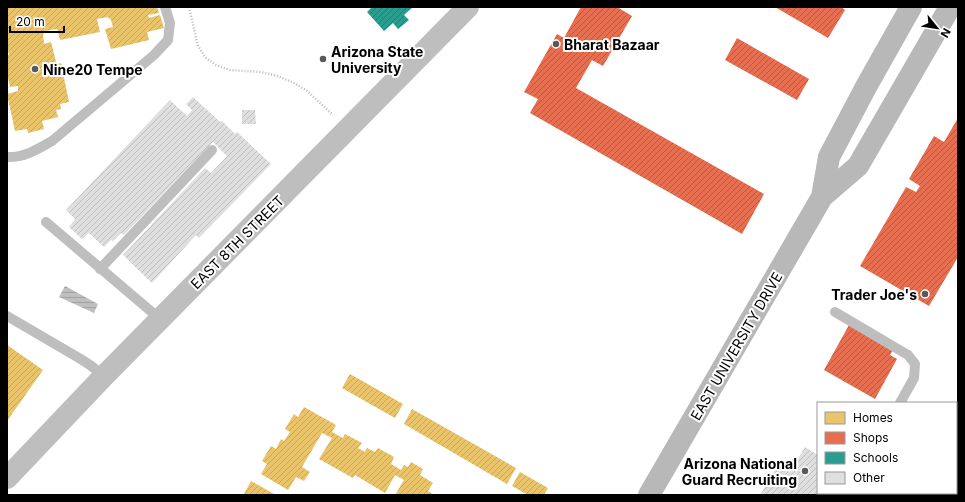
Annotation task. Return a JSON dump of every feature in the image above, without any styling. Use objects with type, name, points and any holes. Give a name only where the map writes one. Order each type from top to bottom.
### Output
[{"type":"main road","name":"EAST UNIVERSITY DRIVE","points":[[822,197],[829,157],[911,7]]},
{"type":"main road","name":"EAST UNIVERSITY DRIVE","points":[[649,495],[822,197],[858,166],[950,7]]},
{"type":"street","name":"EAST 8TH STREET","points":[[7,478],[104,376],[468,7]]},
{"type":"lane","points":[[7,157],[30,153],[52,141],[154,55],[168,40],[170,23],[165,7]]},
{"type":"lane","points":[[100,269],[212,150]]},
{"type":"lane","points":[[46,222],[160,319]]},
{"type":"lane","points":[[835,312],[908,355],[915,364],[914,378],[901,402]]},
{"type":"lane","points":[[7,316],[79,358],[104,376]]},
{"type":"path","points":[[189,7],[198,46],[206,58],[216,65],[230,70],[261,72],[292,82],[306,90],[336,118]]},
{"type":"shaded area","points":[[65,286],[98,304],[94,313],[59,297]]},
{"type":"building: Homes","name":"Nine20 Tempe","points":[[7,7],[157,7],[159,13],[148,15],[149,18],[160,15],[164,28],[147,32],[149,40],[111,49],[105,29],[113,27],[111,20],[108,17],[97,19],[100,32],[60,40],[57,29],[45,31],[43,35],[44,44],[51,42],[56,62],[49,63],[50,66],[61,63],[69,102],[60,104],[61,109],[56,110],[58,117],[42,121],[44,129],[28,133],[27,129],[15,131],[7,94],[18,91],[18,86],[10,87],[7,73],[7,55],[9,55],[7,45]]},
{"type":"building: Homes","points":[[7,345],[43,370],[7,421]]},
{"type":"building: Homes","points":[[350,374],[403,404],[395,418],[342,388]]},
{"type":"building: Homes","points":[[304,407],[336,425],[332,432],[343,438],[345,434],[362,443],[358,448],[365,452],[367,448],[375,452],[378,448],[394,457],[391,464],[401,470],[404,465],[408,467],[411,462],[423,469],[420,475],[433,483],[428,491],[434,495],[395,495],[404,480],[395,475],[385,493],[355,475],[353,478],[319,459],[332,438],[322,433],[302,467],[310,472],[304,481],[296,477],[288,490],[261,474],[267,464],[262,461],[271,446],[276,449],[281,439],[284,441],[290,432],[285,429],[294,414],[298,417]]},
{"type":"building: Homes","points":[[412,409],[516,468],[507,484],[404,424]]},
{"type":"building: Homes","points":[[520,472],[548,488],[544,495],[528,495],[512,486]]},
{"type":"building: Homes","points":[[251,481],[276,495],[245,495],[244,494]]},
{"type":"building: Shops","points":[[581,7],[617,7],[632,16],[603,66],[592,60],[576,88],[764,194],[742,234],[530,113],[538,99],[524,92],[557,34],[564,38]]},
{"type":"building: Shops","points":[[775,7],[841,7],[845,10],[828,38]]},
{"type":"building: Shops","points":[[737,38],[809,79],[797,100],[725,60]]},
{"type":"building: Shops","points":[[958,118],[958,257],[929,306],[860,266],[906,187],[916,192],[920,186],[909,179],[934,136],[944,142]]},
{"type":"building: Shops","points":[[849,325],[893,350],[890,355],[897,359],[875,399],[824,370]]},
{"type":"building: Schools","points":[[372,7],[413,7],[404,15],[409,20],[398,29],[393,23],[384,31],[367,12]]},
{"type":"building: Other","points":[[193,97],[235,134],[237,132],[271,164],[199,238],[196,235],[152,283],[123,255],[205,168],[211,173],[227,156],[213,142],[124,235],[121,233],[104,247],[89,233],[82,239],[69,227],[75,219],[66,210],[170,100],[187,116],[192,110],[186,104]]},
{"type":"building: Other","points":[[242,110],[255,110],[256,124],[242,124]]},
{"type":"building: Other","name":"Arizona National Guard Recruiting","points":[[805,447],[817,454],[817,494],[826,495],[760,495],[778,466],[790,472]]},
{"type":"place","name":"Bharat Bazaar","points":[[556,44]]},
{"type":"place","name":"Arizona State University","points":[[323,59]]},
{"type":"place","name":"Nine20 Tempe","points":[[35,69]]},
{"type":"place","name":"Trader Joe's","points":[[925,294]]},
{"type":"place","name":"Arizona National Guard Recruiting","points":[[805,471]]}]
